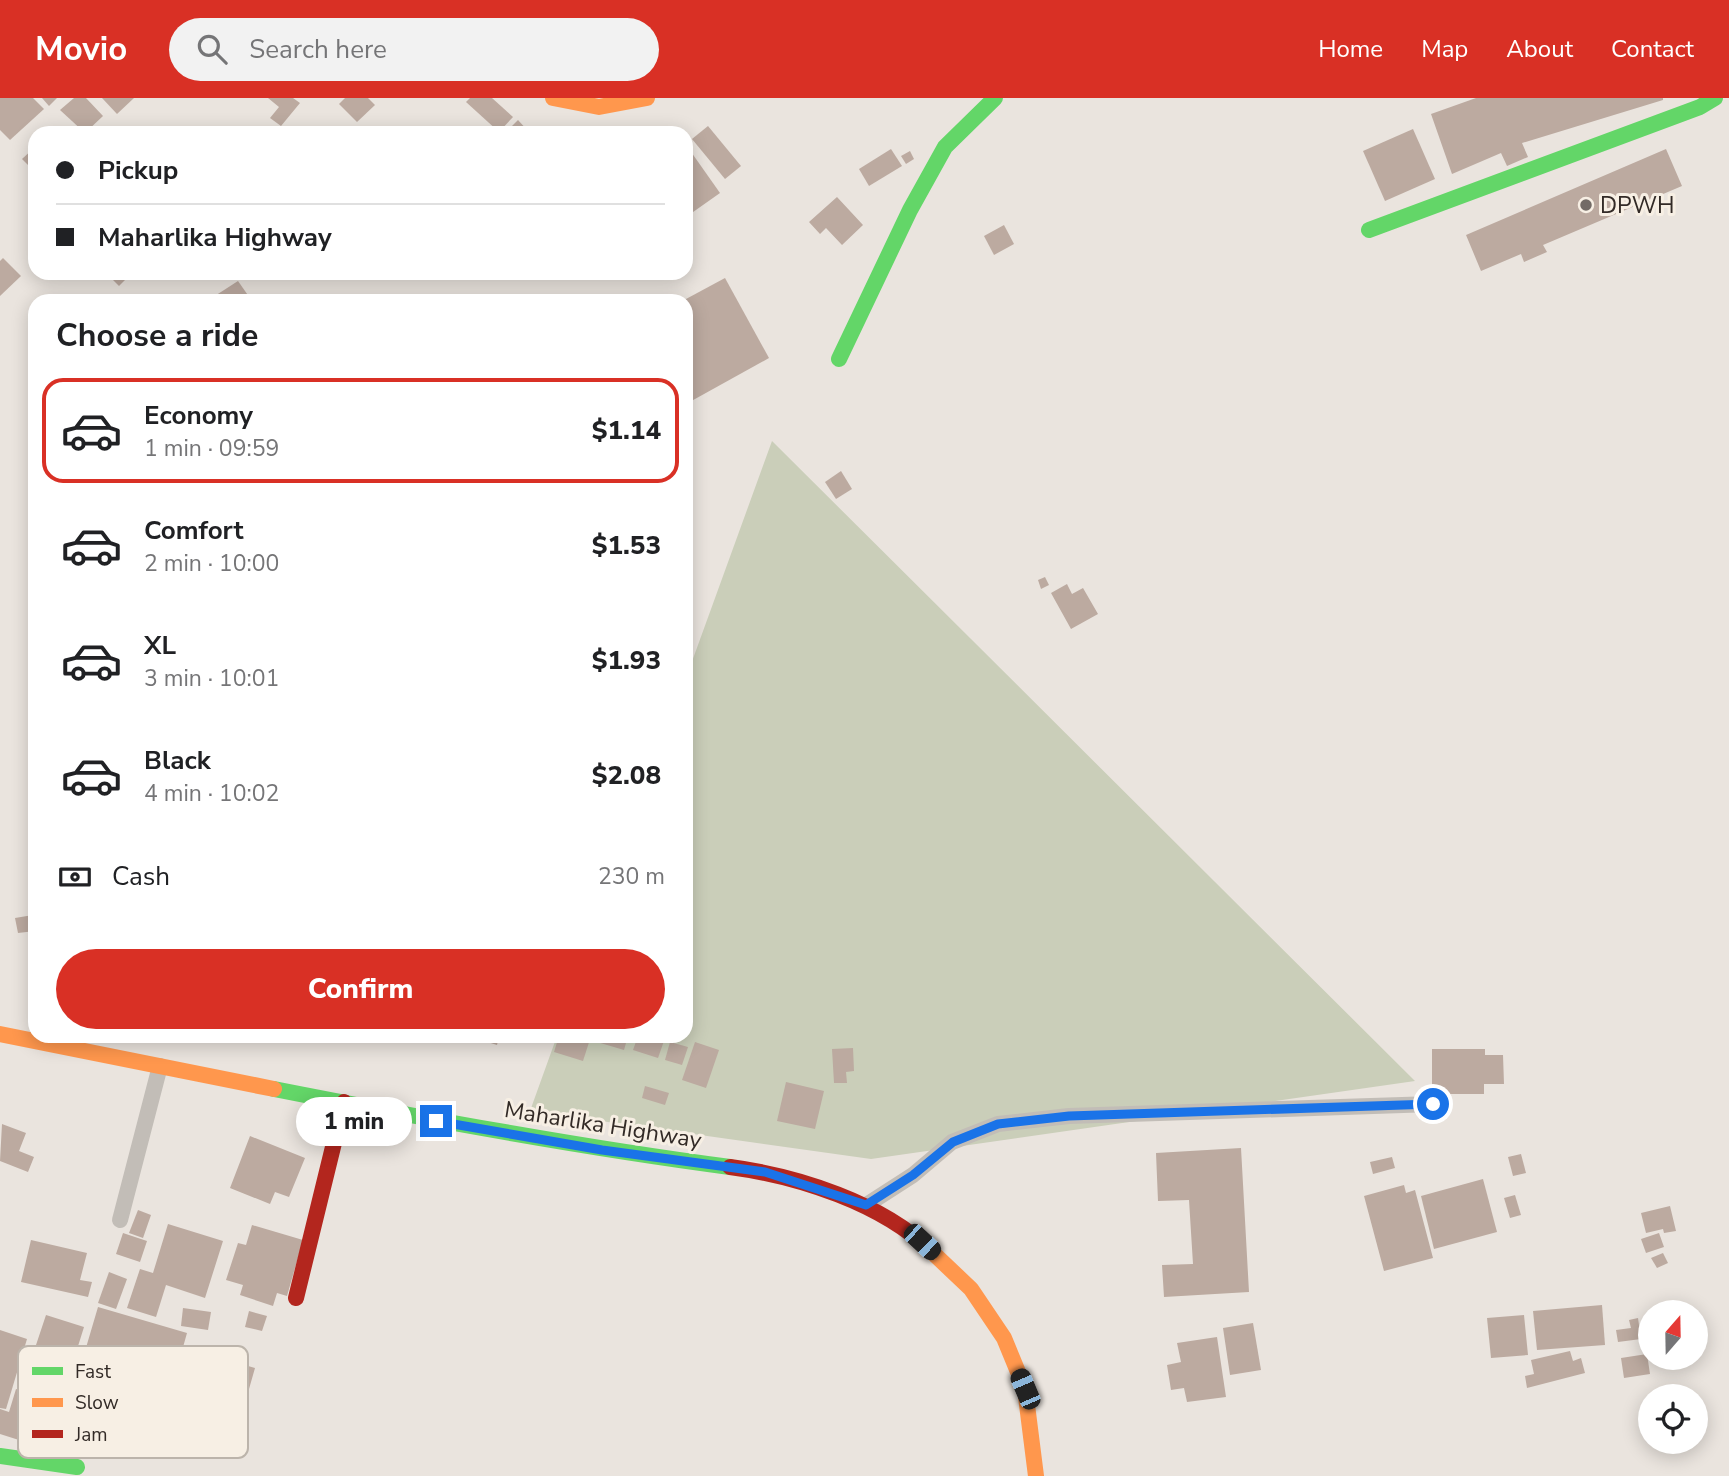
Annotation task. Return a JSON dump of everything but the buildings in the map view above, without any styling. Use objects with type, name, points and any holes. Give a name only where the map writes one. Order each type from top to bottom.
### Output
[{"type":"main road","points":[[553,98],[599,107],[647,98]]},
{"type":"main road","points":[[839,359],[910,209],[945,147],[995,98]]},
{"type":"main road","points":[[1370,230],[1700,107],[1715,98]]},
{"type":"main road","name":"Maharlika Highway","points":[[0,1034],[28,1039]]},
{"type":"main road","name":"Maharlika Highway","points":[[46,1043],[459,1126],[589,1148],[765,1172],[866,1205],[922,1242],[971,1289],[1004,1338],[1025,1389],[1036,1476]]},
{"type":"main road","points":[[296,1297],[344,1102]]},
{"type":"main road","points":[[0,1456],[77,1466]]},
{"type":"lane","points":[[120,1220],[160,1065]]},
{"type":"lane","points":[[866,1205],[913,1175],[953,1142],[998,1124],[1069,1116],[1433,1104]]},
{"type":"green space","points":[[772,441],[1415,1081],[871,1159],[530,1111],[554,1043],[693,1043],[693,659]]},
{"type":"traffic: fast","points":[[839,359],[910,210],[945,147],[995,98]]},
{"type":"traffic: fast","points":[[1369,230],[1700,107],[1715,98]]},
{"type":"traffic: fast","points":[[274,1089],[502,1132],[730,1167]]},
{"type":"traffic: fast","points":[[0,1456],[77,1467]]},
{"type":"traffic: slow","points":[[553,98],[599,107],[647,98]]},
{"type":"traffic: slow","points":[[0,1034],[28,1040]]},
{"type":"traffic: slow","points":[[45,1043],[274,1089]]},
{"type":"traffic: slow","points":[[931,1251],[971,1289],[1004,1338],[1025,1389],[1036,1476]]},
{"type":"traffic: jam","points":[[296,1298],[344,1102]]},
{"type":"traffic: jam","points":[[730,1167],[783,1177],[838,1194],[888,1219],[931,1251]]},
{"type":"place","name":"DPWH","points":[[1586,205]]},
{"type":"route","points":[[436,1121],[602,1150],[765,1172],[866,1205],[913,1175],[953,1142],[998,1124],[1069,1116],[1433,1104]]}]
